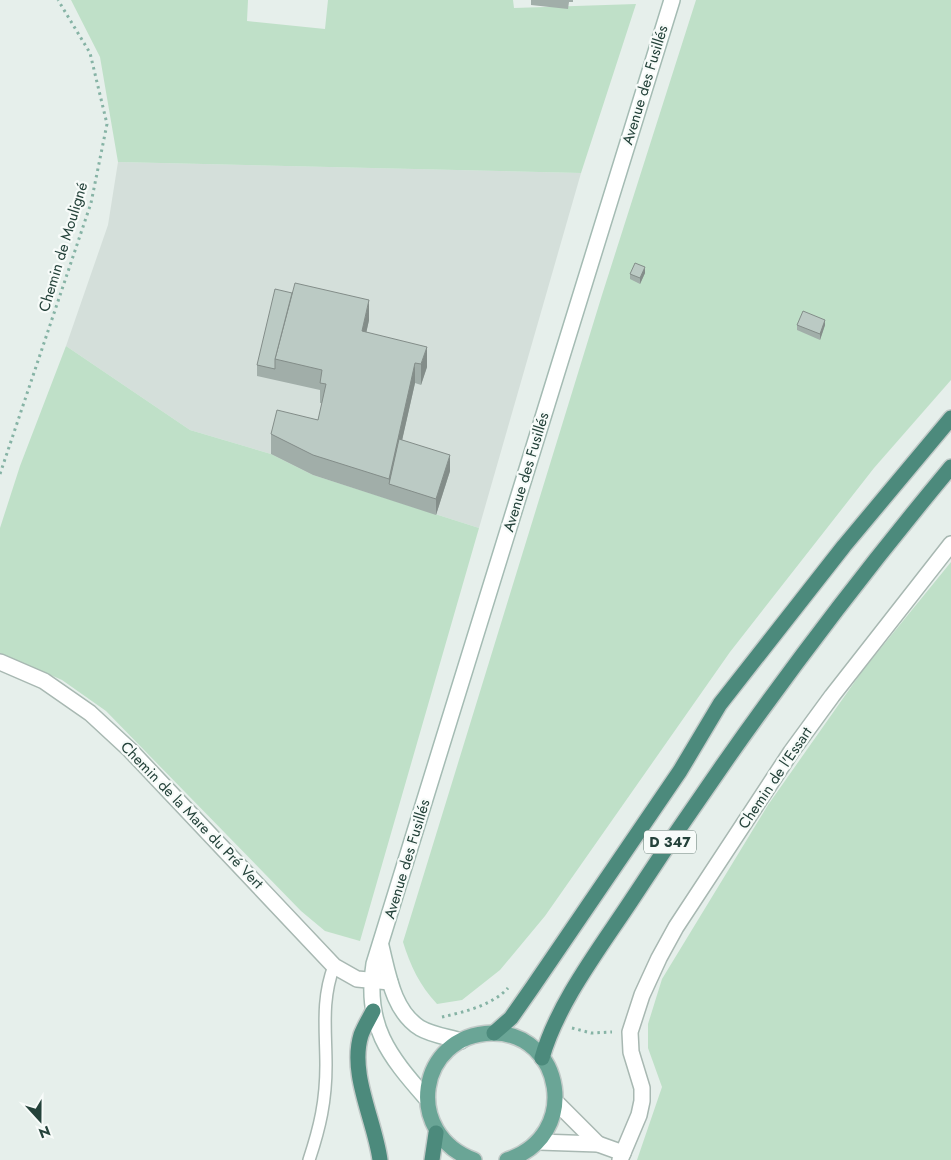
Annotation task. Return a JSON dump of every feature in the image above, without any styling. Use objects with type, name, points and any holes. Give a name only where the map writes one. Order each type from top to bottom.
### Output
[{"type":"highway","name":"D 347","points":[[494,1033],[522,1002],[685,763],[720,704],[834,558],[951,418]]},
{"type":"highway","name":"D 347","points":[[542,1058],[554,1024],[569,999],[641,885],[701,797],[839,607],[951,467]]},
{"type":"highway","points":[[373,1011],[361,1034],[359,1046],[360,1071],[380,1160]]},
{"type":"highway","points":[[432,1160],[436,1133]]},
{"type":"main road","points":[[474,1160],[461,1155],[447,1145],[436,1133],[429,1116],[426,1098],[430,1076],[442,1055],[461,1041],[477,1034],[494,1033],[512,1037],[529,1045],[542,1058],[553,1079],[556,1102],[551,1123],[539,1142],[521,1156],[507,1160]]},
{"type":"street","name":"Avenue des Fusillés","points":[[426,1098],[392,1057],[380,1033],[373,1011],[371,982],[380,945],[672,0]]},
{"type":"street","name":"Chemin de l'Essart","points":[[621,1156],[639,1115],[642,1101],[642,1088],[632,1052],[630,1032],[642,995],[663,950],[755,805],[832,696],[951,544]]},
{"type":"street","name":"Chemin de la Mare du Pré Vert","points":[[0,662],[44,681],[90,713],[130,750],[334,966],[356,979],[371,982],[390,982]]},
{"type":"street","points":[[380,945],[390,982],[399,1003],[409,1018],[421,1028],[461,1041]]},
{"type":"street","points":[[556,1102],[598,1144],[621,1156]]},
{"type":"street","points":[[539,1142],[598,1144]]},
{"type":"lane","points":[[309,1160],[322,1122],[326,1066],[324,1012],[327,984],[334,966]]},
{"type":"path","name":"Chemin de Mouligné","points":[[0,474],[91,203],[107,124],[90,53],[58,0]]},
{"type":"shaded area","points":[[118,162],[581,173],[479,528],[313,475],[271,454],[190,430],[66,346],[108,225]]},
{"type":"green space","points":[[71,0],[248,0],[247,21],[325,29],[328,0],[513,0],[514,8],[636,4],[581,173],[118,162],[100,57]]},
{"type":"green space","points":[[696,0],[951,0],[951,380],[874,468],[730,652],[545,916],[500,970],[462,1000],[437,1004],[416,975],[403,942],[602,295]]},
{"type":"green space","points":[[66,346],[190,430],[271,454],[313,475],[479,528],[360,941],[325,931],[301,911],[106,711],[62,680],[0,653],[0,528],[20,466]]},
{"type":"green space","points":[[951,562],[951,1160],[637,1160],[662,1087],[648,1048],[648,1024],[662,979],[768,805],[863,670]]},
{"type":"building","points":[[635,263],[645,267],[640,278],[630,274]]},
{"type":"building","points":[[295,283],[369,300],[362,331],[427,347],[421,364],[415,363],[389,479],[313,455],[271,434],[277,410],[318,420],[326,384],[320,383],[322,370],[275,359]]},
{"type":"building","points":[[275,289],[292,293],[275,359],[275,369],[257,365]]},
{"type":"building","points":[[803,311],[825,320],[820,334],[797,325]]},
{"type":"building","points":[[399,439],[450,455],[436,499],[389,484]]}]
